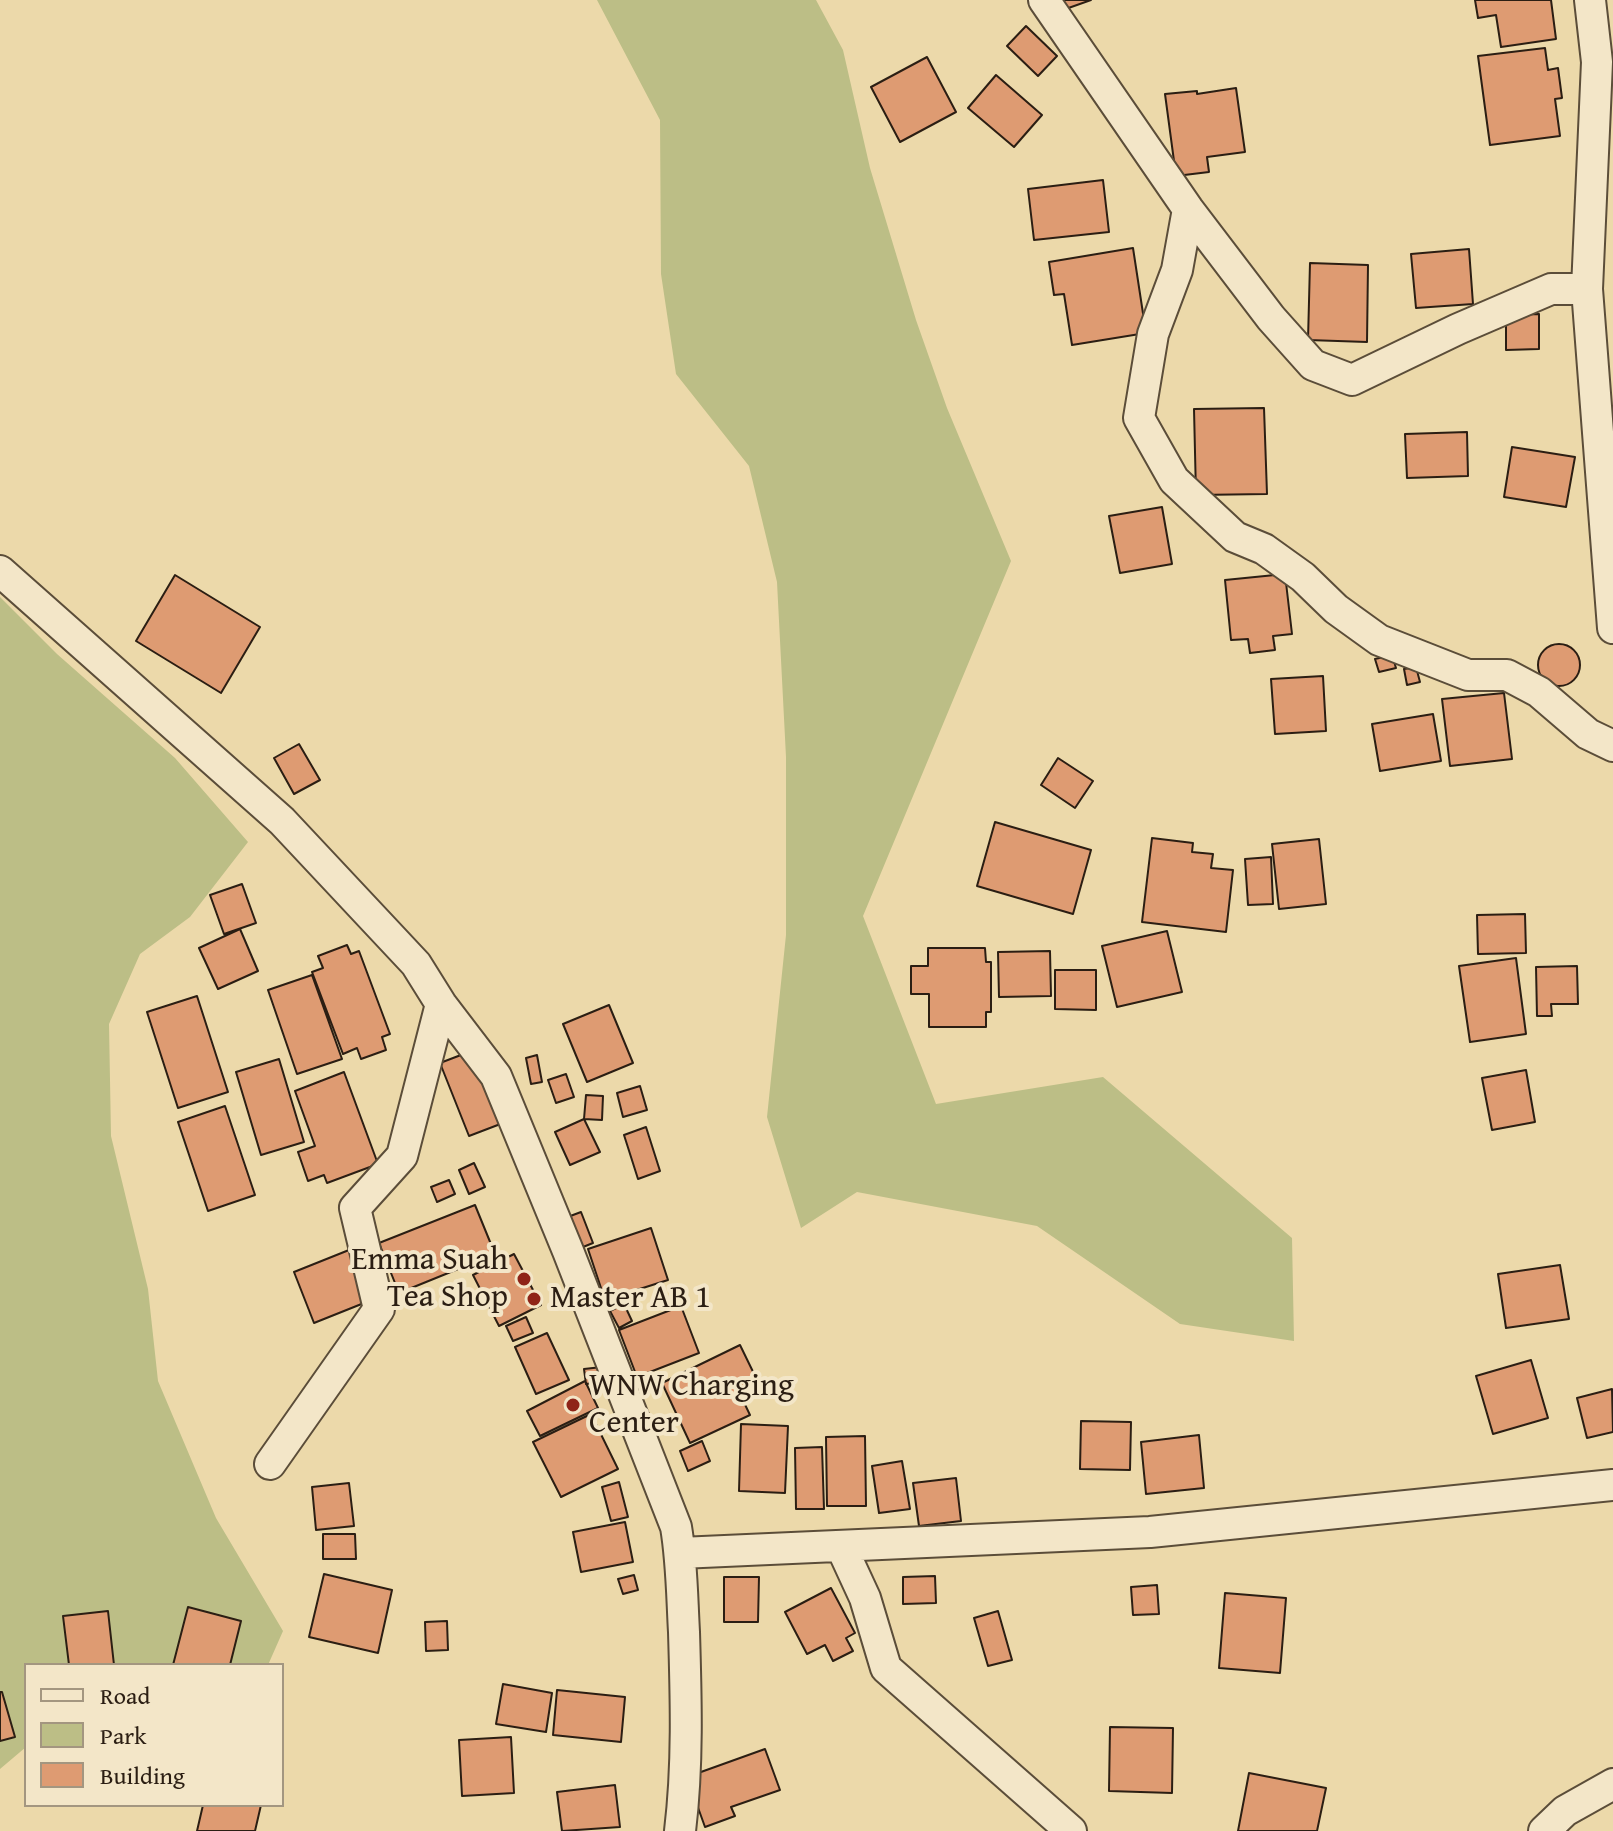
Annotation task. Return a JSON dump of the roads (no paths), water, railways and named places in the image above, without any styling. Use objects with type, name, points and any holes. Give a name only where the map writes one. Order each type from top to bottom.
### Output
[{"type":"street","points":[[1044,0],[1188,209],[1271,318],[1313,365],[1352,380],[1551,289],[1587,289]]},
{"type":"street","points":[[1590,0],[1605,60],[1587,289],[1613,628]]},
{"type":"street","points":[[1188,209],[1177,270],[1153,334],[1139,418],[1174,480],[1235,537],[1264,549],[1379,640],[1468,675],[1507,675],[1539,692],[1588,734],[1613,746]]},
{"type":"street","points":[[0,571],[282,821],[416,964],[441,1004],[496,1076],[670,1513],[680,1553],[686,1677],[684,1798],[680,1831]]},
{"type":"street","points":[[270,1464],[379,1309],[355,1208],[402,1156],[441,1004]]},
{"type":"street","points":[[680,1553],[1150,1532],[1613,1485]]},
{"type":"street","points":[[841,1546],[865,1598],[886,1668],[1071,1831]]},
{"type":"street","points":[[1544,1831],[1565,1811],[1613,1784]]},
{"type":"place","name":"Emma Suah Tea Shop","points":[[524,1279]]},
{"type":"place","name":"Master AB 1","points":[[534,1299]]},
{"type":"place","name":"WNW Charging Center","points":[[573,1405]]}]
